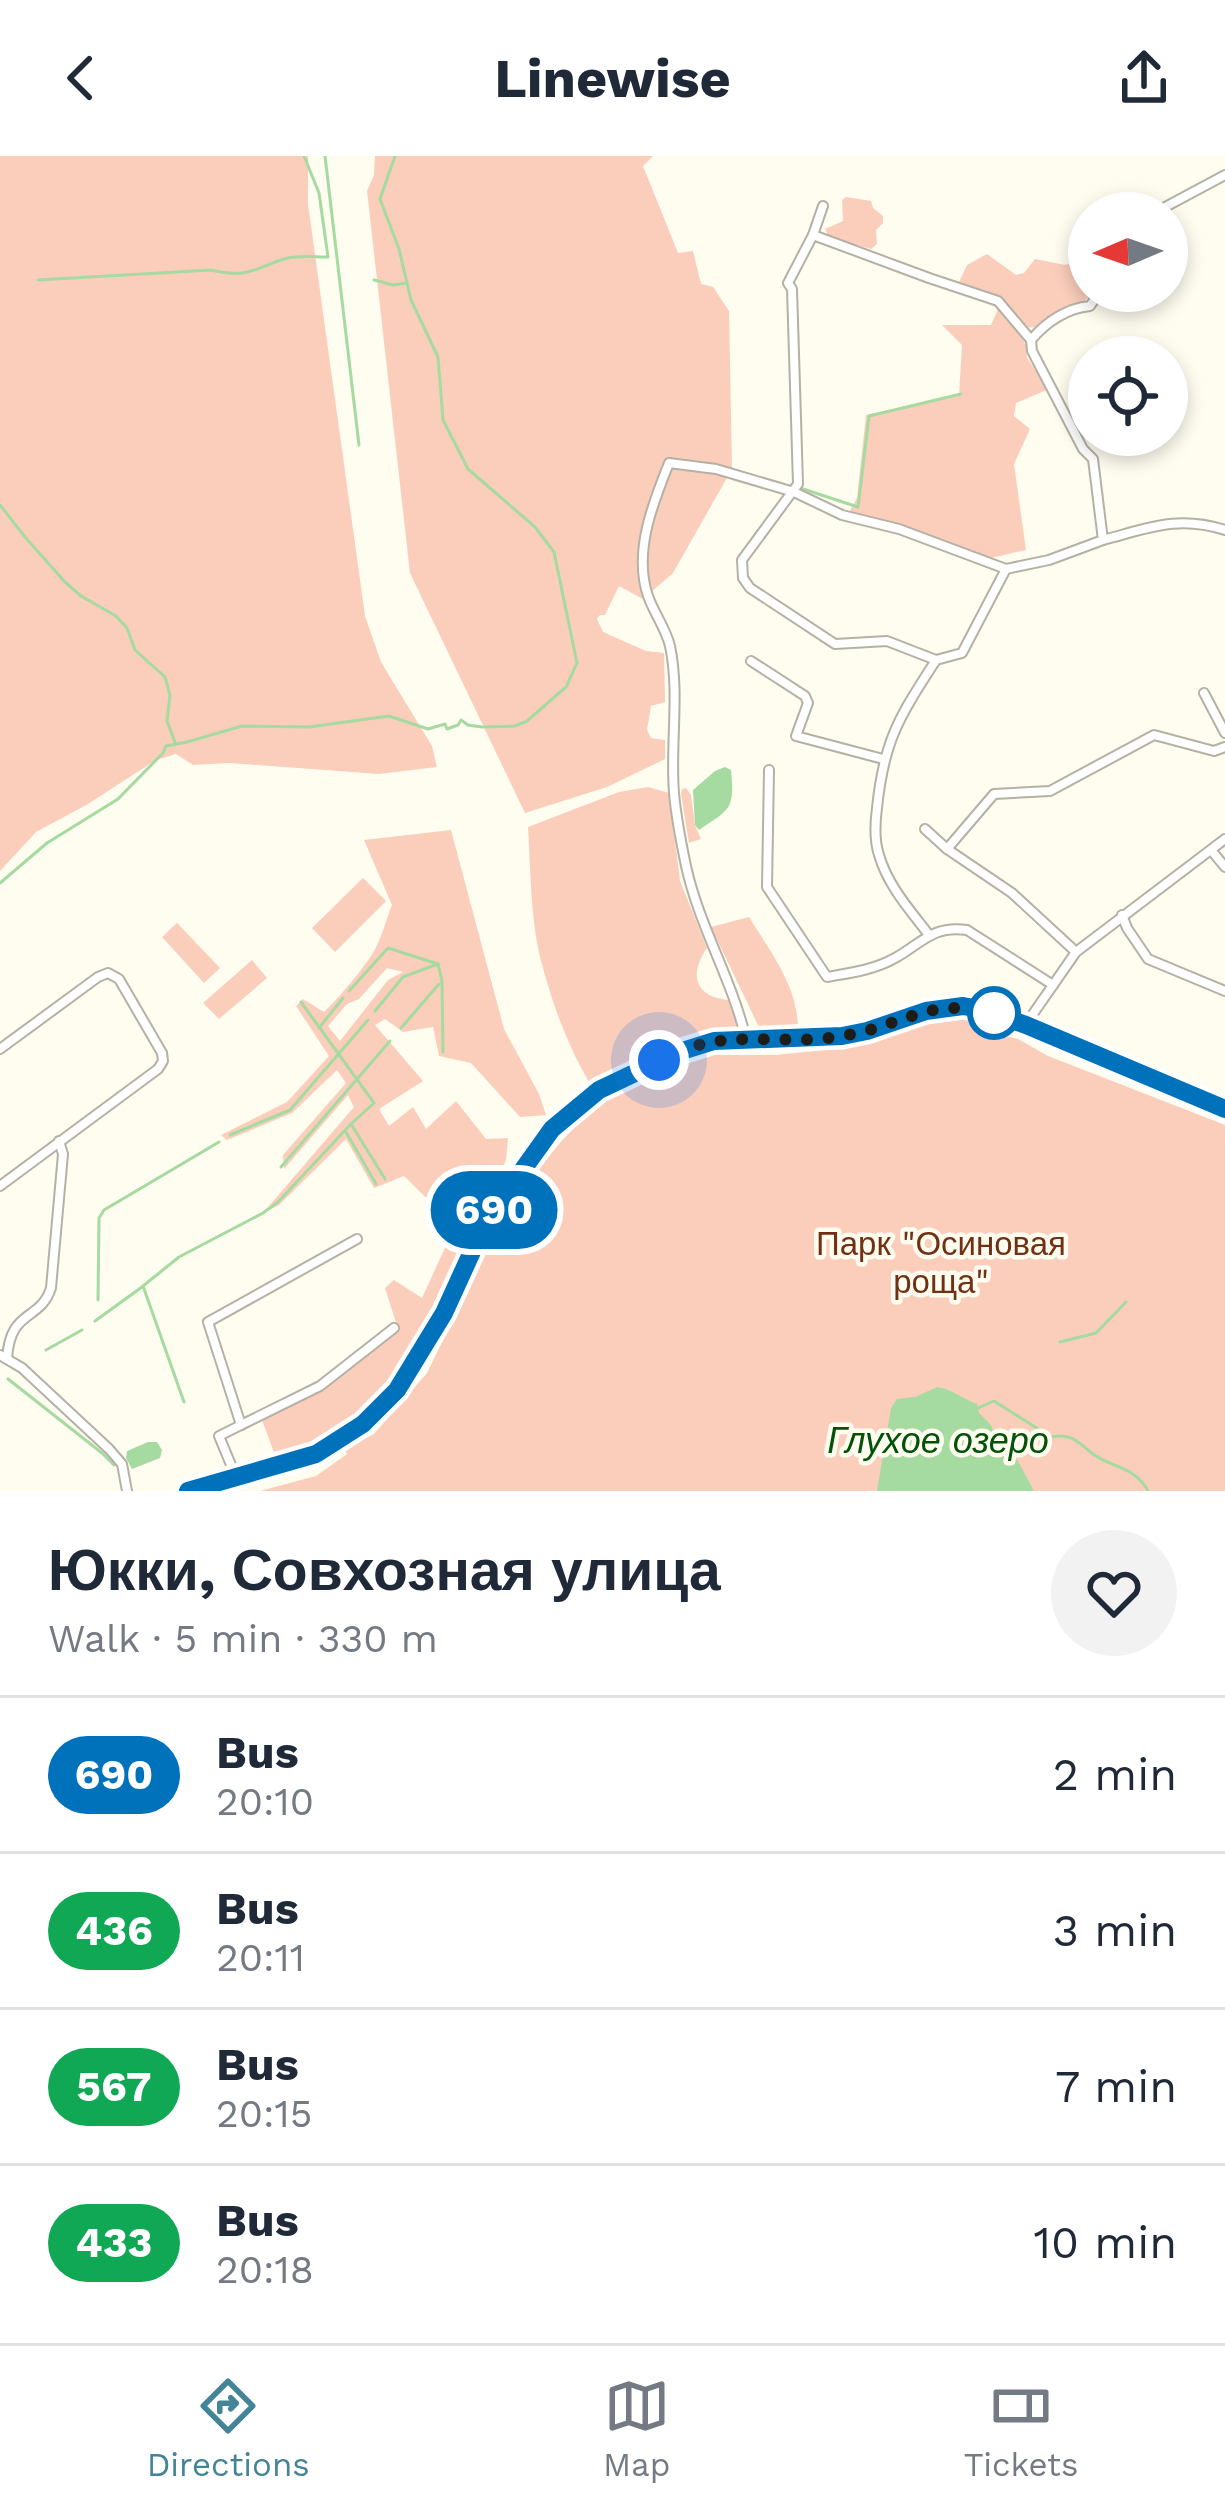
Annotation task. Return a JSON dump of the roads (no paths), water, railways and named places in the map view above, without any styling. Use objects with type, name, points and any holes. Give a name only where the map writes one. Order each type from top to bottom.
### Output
[{"type":"main road","points":[[188,1491],[316,1454],[363,1424],[397,1390],[444,1313],[486,1221],[552,1129],[612,1083],[679,1052],[714,1041],[842,1036],[926,1011],[963,1006],[1026,1025],[1225,1108]]},
{"type":"street","points":[[1188,195],[1225,175]]},
{"type":"street","points":[[824,206],[788,284],[792,290],[799,484],[742,560],[743,578],[750,588],[836,644],[887,641],[936,660],[962,653],[1006,569]]},
{"type":"street","points":[[813,235],[998,301],[1031,340],[1032,351],[1083,449],[1093,459],[1103,540]]},
{"type":"street","points":[[1031,340],[1068,311]]},
{"type":"street","points":[[746,1040],[732,989],[698,912],[686,866],[674,794],[670,644],[647,595],[643,573],[642,551],[669,463],[716,470],[794,492],[842,515],[915,535],[1006,569],[1174,523],[1200,522],[1225,530]]},
{"type":"street","points":[[929,935],[896,891],[878,852],[876,818],[883,758],[903,711],[936,660]]},
{"type":"street","points":[[751,661],[805,696],[808,703],[796,736],[883,758]]},
{"type":"street","points":[[1204,693],[1225,733]]},
{"type":"street","points":[[947,849],[994,794],[1050,791],[1154,735],[1214,751],[1225,747]]},
{"type":"street","points":[[769,770],[767,887],[827,977],[891,960],[929,935],[951,928],[967,931],[1053,985]]},
{"type":"street","points":[[925,829],[1012,893],[1076,952]]},
{"type":"street","points":[[1026,1025],[1076,952],[1225,839]]},
{"type":"street","points":[[1211,850],[1225,867]]},
{"type":"street","points":[[1122,915],[1148,959],[1225,991]]},
{"type":"street","points":[[0,1048],[108,973],[119,979],[163,1061],[0,1186]]},
{"type":"street","points":[[59,1141],[63,1154],[51,1288],[46,1301],[17,1322],[3,1357],[22,1368],[109,1449],[122,1464],[128,1491]]},
{"type":"street","points":[[241,1425],[208,1322],[357,1239]]},
{"type":"street","points":[[236,1478],[219,1436],[320,1386],[394,1328]]},
{"type":"water","points":[[725,767],[731,770],[731,801],[699,830],[693,790]]},
{"type":"water","name":"Глухое озеро","points":[[937,1387],[977,1404],[1001,1450],[1018,1461],[1034,1491],[877,1491],[891,1408],[897,1399]]},
{"type":"water","points":[[157,1442],[160,1458],[132,1469],[127,1451]]},
{"type":"waterway","points":[[38,280],[211,270],[243,273],[293,257],[328,257],[319,193],[304,156]]},
{"type":"waterway","points":[[325,156],[359,445]]},
{"type":"waterway","points":[[0,883],[47,843],[118,799],[166,746],[242,726],[309,727],[389,716],[428,729],[445,724],[447,729],[461,720],[482,727],[515,726],[566,687],[577,663],[554,552],[535,527],[468,469],[443,420],[438,357],[411,300],[380,199],[395,156]]},
{"type":"waterway","points":[[374,280],[407,283]]},
{"type":"waterway","points":[[800,488],[858,507],[869,416],[961,394]]},
{"type":"waterway","points":[[0,505],[65,582],[116,616],[127,628],[135,650],[165,677],[170,695],[167,721],[175,742]]},
{"type":"waterway","points":[[349,991],[388,948],[438,964],[443,1052]]},
{"type":"waterway","points":[[375,1011],[403,977],[438,964]]},
{"type":"waterway","points":[[401,1028],[439,984]]},
{"type":"waterway","points":[[319,1028],[343,998]]},
{"type":"waterway","points":[[301,1002],[374,1103],[351,1124],[385,1179]]},
{"type":"waterway","points":[[230,1135],[290,1110],[368,1020]]},
{"type":"waterway","points":[[281,1167],[390,1041]]},
{"type":"waterway","points":[[184,1402],[143,1286],[179,1257],[278,1202],[351,1124]]},
{"type":"waterway","points":[[346,1132],[376,1184]]},
{"type":"waterway","points":[[98,1300],[99,1218],[104,1210],[219,1142]]},
{"type":"waterway","points":[[95,1321],[142,1287]]},
{"type":"waterway","points":[[1060,1342],[1096,1333],[1126,1302]]},
{"type":"waterway","points":[[46,1350],[82,1330]]},
{"type":"waterway","points":[[8,1379],[114,1465]]},
{"type":"waterway","points":[[978,1408],[994,1401],[1051,1437],[1074,1440],[1137,1477],[1148,1491]]},
{"type":"park label","name":"Парк \"Осиновая роща\"","points":[[941,1262]]}]
